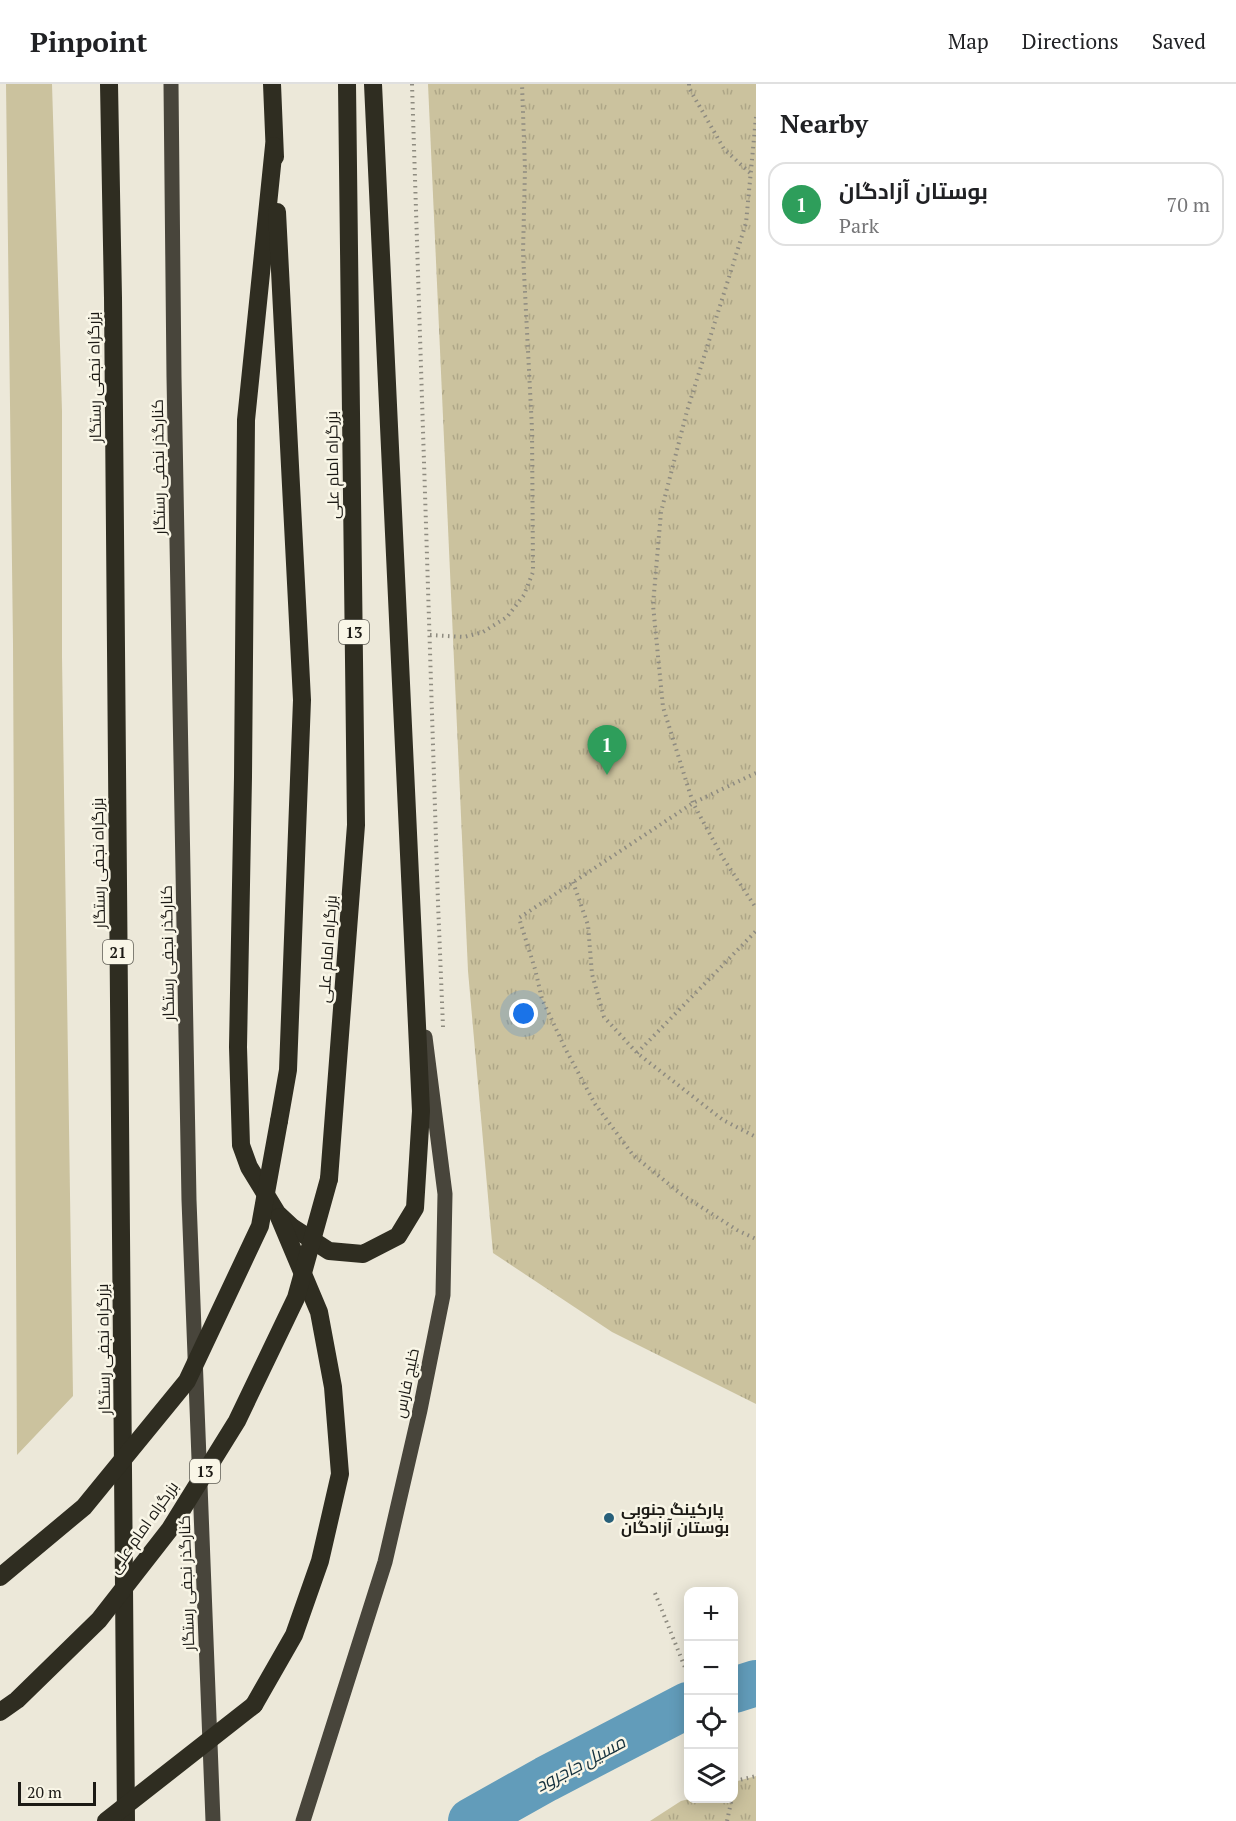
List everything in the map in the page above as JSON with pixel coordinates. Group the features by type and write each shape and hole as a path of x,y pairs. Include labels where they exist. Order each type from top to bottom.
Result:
{"highway":[{"name":"بزرگراه نجفی رستگار","path":"109,84 126,1821"},
{"name":"بزرگراه امام علی","path":"0,1577 84,1507 187,1381 260,1226 288,1070 302,700 272,84"},
{"name":"بزرگراه امام علی","path":"0,1712 17,1700 99,1620 170,1529 231,1430 296,1298 329,1179 356,825 347,84"},
{"path":"277,1213 292,1227 329,1251 363,1254 398,1236 415,1208 421,1111 373,84"},
{"path":"106,1821 254,1705 294,1635 320,1561 340,1474 333,1387 319,1312 277,1213 249,1167 241,1145 238,1047 246,420 274,146"}],"main road":[{"name":"کنارگذر نجفی رستگار","path":"171,84 189,1200 213,1821"},
{"name":"خلیج فارس","path":"303,1821 385,1562 420,1410 443,1294 445,1194 413,940"}],"path":[{"path":"430,635 464,637 483,632 507,617 524,596 533,572 532,429 523,254 525,169 522,84"},
{"path":"689,84 689,88 724,148 750,173"},
{"path":"756,117 746,224 687,411 661,512 653,605 663,707 693,803 723,858 756,908"},
{"path":"756,773 693,803 519,918 536,969 542,999 564,1048 595,1104 633,1155 681,1194 737,1230 756,1239"},
{"path":"573,882 588,925 592,974 604,1017 637,1053 723,1119 756,1137"},
{"path":"637,1053 756,931"},
{"path":"655,1593 684,1665"},
{"path":"738,1778 756,1776"},
{"path":"727,1821 731,1803"}],"green space":[{"path":"6,84 52,84 62,411 62,657 73,1396 17,1455 13,644"},
{"path":"428,84 756,84 756,1404 612,1332 493,1253 468,971"},
{"path":"756,1776 756,1821 650,1821 684,1800 684,1803 738,1803 738,1781"}],"waterway":[{"name":"مسیل جاجرود","path":"738,1689 756,1683"},
{"name":"مسیل جاجرود","path":"471,1821 684,1707"}],"place":[{"name":"بوستان آزادگان","path":"607,775"},
{"name":"پارکینگ جنوبی بوستان آزادگان","path":"609,1518"}]}
